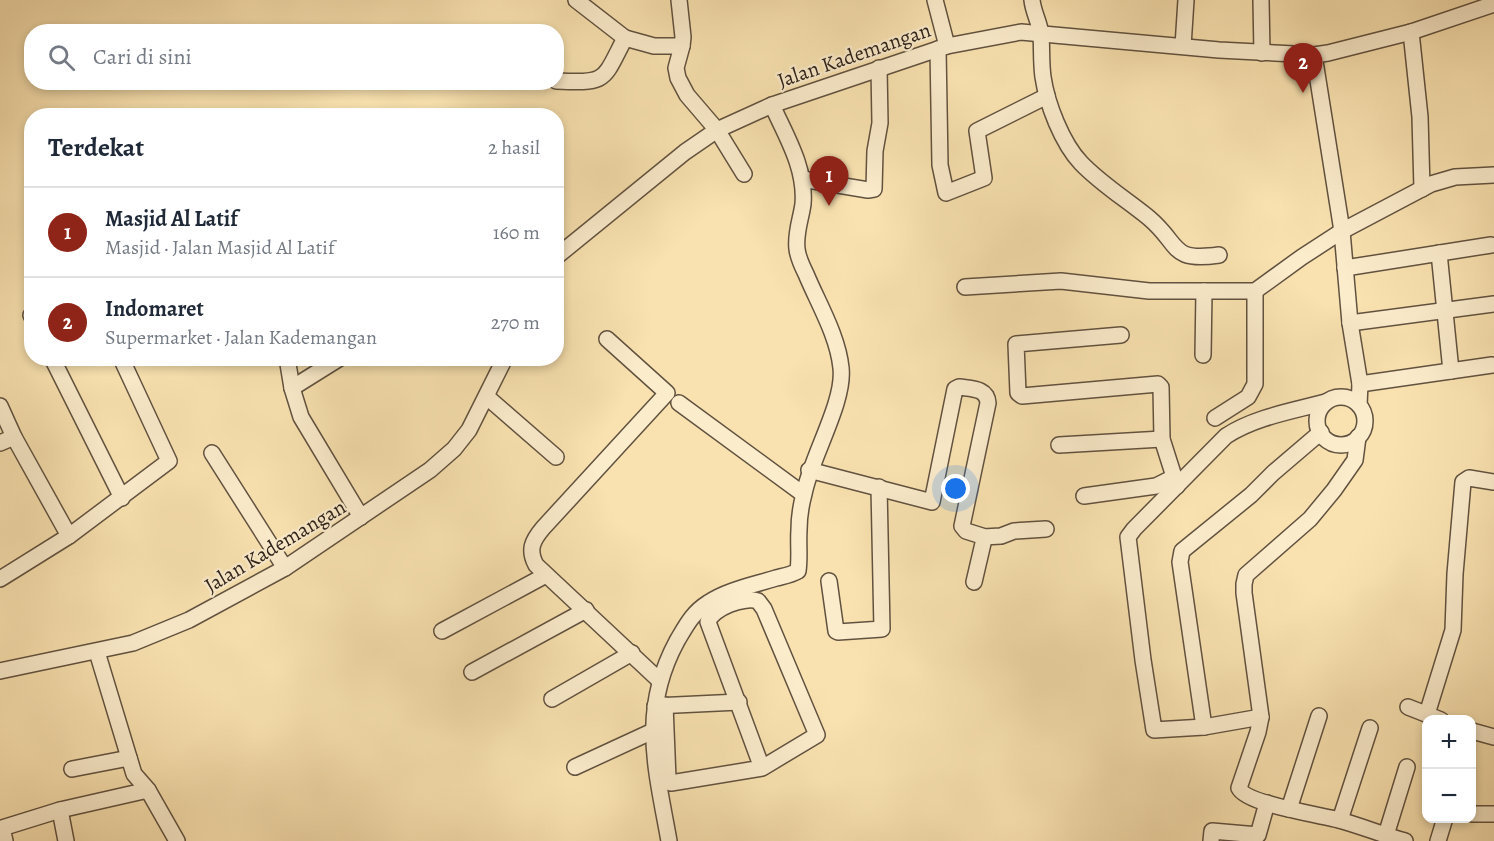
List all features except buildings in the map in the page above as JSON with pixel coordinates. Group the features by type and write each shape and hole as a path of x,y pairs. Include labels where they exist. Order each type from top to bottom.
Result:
{"street":[{"path":"576,0 625,38 654,46 682,46"},
{"path":"679,0 682,46 676,68 678,78 687,95 717,130 744,174"},
{"path":"934,0 943,48 940,165 946,193 984,178 977,131 1047,96"},
{"path":"1032,0 1041,33 1043,76 1047,96 1068,145 1089,170 1157,225 1181,254 1190,257 1219,255"},
{"path":"1183,46 1186,0"},
{"path":"1261,0 1262,53"},
{"name":"Jalan Kademangan","path":"564,250 685,152 717,130 772,105 943,48 1009,33 1041,33 1262,53 1314,55 1412,32 1494,4"},
{"path":"1412,32 1420,117 1422,189"},
{"path":"564,81 599,80 606,75 625,38"},
{"path":"1314,55 1342,231 1350,323 1360,384 1359,405 1365,421 1358,437 1349,443 1338,444 1328,440 1321,432 1318,416 1326,402"},
{"path":"802,178 868,190 874,189 875,151 880,123 879,68"},
{"path":"762,768 708,621 716,611 752,599 758,601 764,609 817,735 762,768 670,782 660,706 660,681 672,651 691,617 698,610 716,598 798,570 799,528 809,470 820,447 839,391 841,369 828,324 800,261 797,248 798,226 803,204 802,178 793,151 772,105"},
{"path":"965,287 1060,281 1138,291 1255,291 1342,231 1422,189 1444,179 1494,175"},
{"path":"1345,268 1491,245"},
{"path":"1439,253 1451,371"},
{"path":"1203,355 1204,291"},
{"path":"1215,418 1248,397 1254,384 1255,291"},
{"path":"1350,323 1494,304"},
{"path":"1121,335 1016,344 1018,393 1022,396 1158,384 1161,387 1162,439 1175,482"},
{"path":"607,339 667,393 534,539 531,547 532,558 546,575 660,681"},
{"path":"1360,384 1492,365"},
{"path":"56,366 122,498"},
{"path":"0,579 69,536 169,461 125,366"},
{"path":"288,366 301,417 361,517"},
{"path":"292,388 327,366"},
{"name":"Jalan Kademangan","path":"0,671 133,643 189,621 285,568 430,471 454,449 469,430 501,366"},
{"path":"809,470 932,502 955,389 959,387 983,391 988,403 962,526 966,531 983,537 1001,536 1014,531 1046,529"},
{"path":"487,397 556,457"},
{"path":"1261,717 1204,728 1157,732 1153,729 1129,552 1129,534 1175,482 1226,436 1236,430 1335,398 1345,397 1359,405"},
{"path":"679,403 804,494"},
{"path":"0,405 7,440 69,536"},
{"path":"1204,728 1180,562 1182,552 1251,495 1321,432"},
{"path":"1358,437 1355,460 1334,490 1310,519 1246,575 1244,593 1261,717 1239,788 1242,793 1267,802 1340,820 1405,841"},
{"path":"1059,445 1162,439"},
{"path":"212,453 285,568"},
{"path":"1434,715 1453,630 1461,488 1463,482 1469,478 1494,482"},
{"path":"1084,496 1175,482"},
{"path":"829,581 837,632 882,629 879,488"},
{"path":"974,582 983,537"},
{"path":"442,631 546,575"},
{"path":"472,672 586,610"},
{"path":"97,652 134,774 148,790 177,841"},
{"path":"552,699 632,653"},
{"path":"660,706 739,702"},
{"path":"660,706 653,731 669,841"},
{"path":"1408,707 1429,715"},
{"path":"1289,809 1319,716"},
{"path":"1340,820 1370,728"},
{"path":"575,767 653,731"},
{"path":"1476,731 1494,737"},
{"path":"72,769 129,758"},
{"path":"1386,835 1407,767"},
{"path":"5,841 2,828 60,810 148,790"},
{"path":"1211,841 1212,831 1258,835 1267,802"},
{"path":"60,810 66,841"},
{"path":"1476,814 1494,814"},
{"path":"1438,841 1444,823"}],"place":[{"name":"Indomaret","path":"1303,93"},
{"name":"Masjid Al Latif","path":"829,206"}]}
